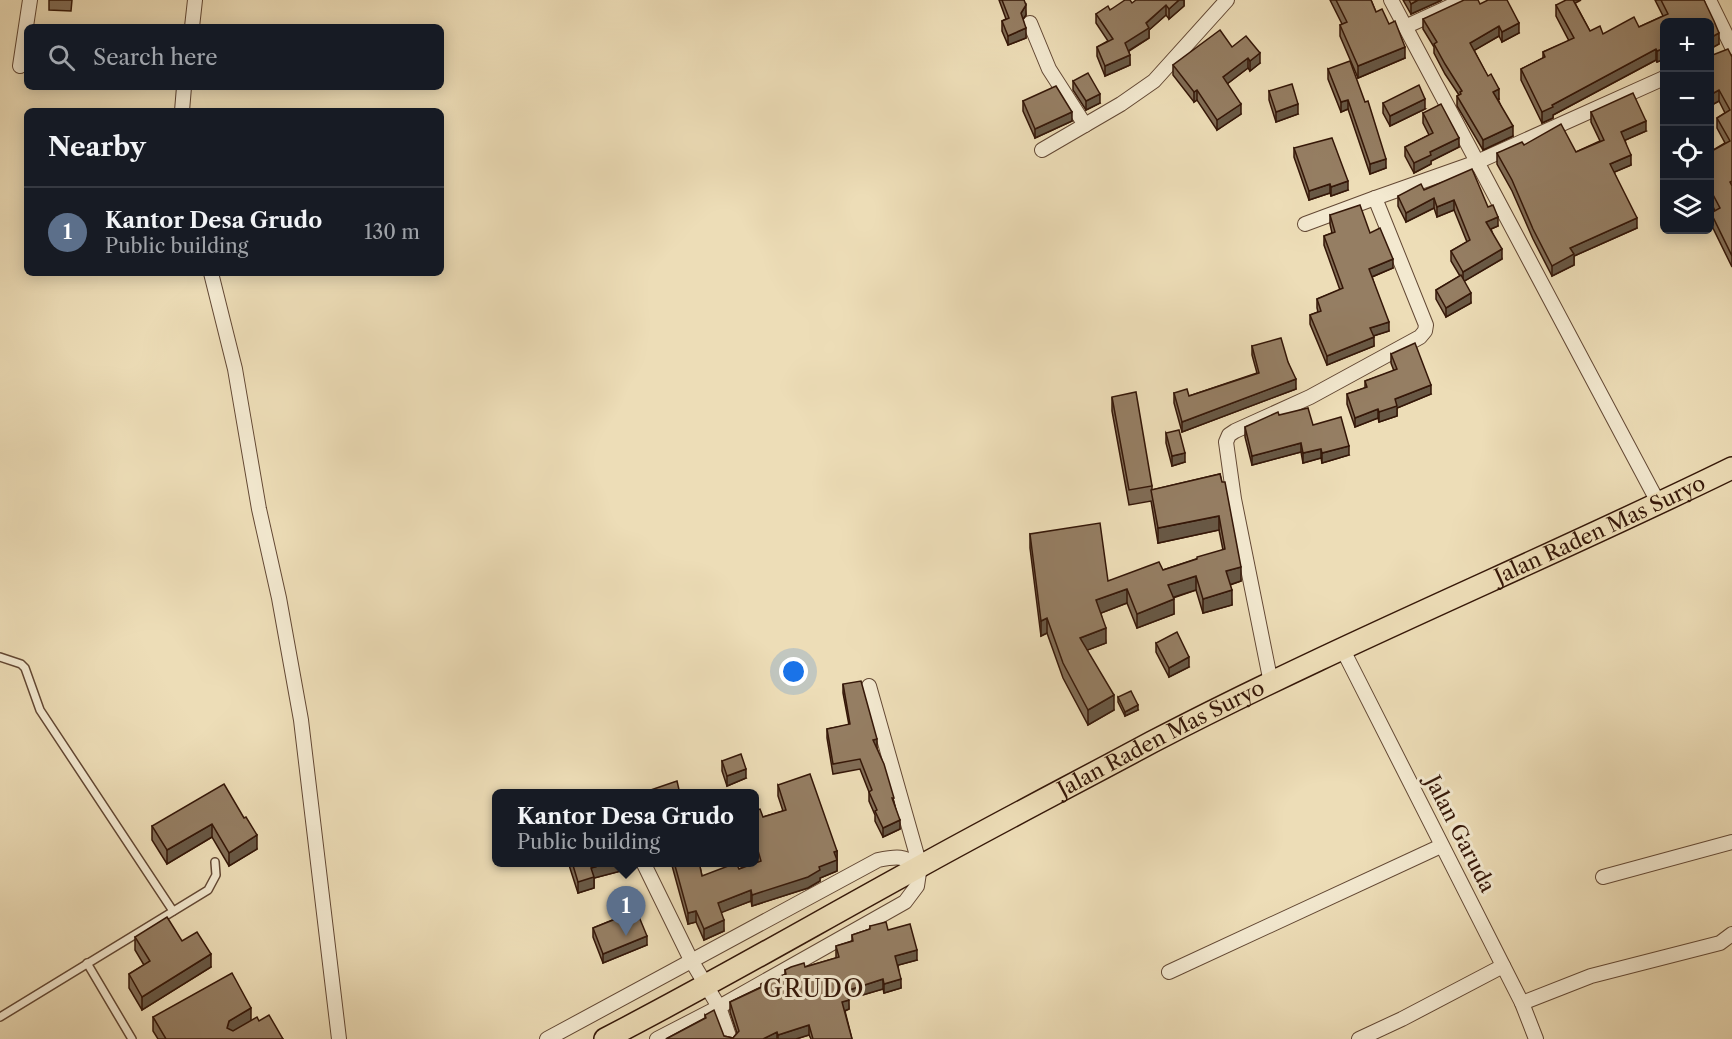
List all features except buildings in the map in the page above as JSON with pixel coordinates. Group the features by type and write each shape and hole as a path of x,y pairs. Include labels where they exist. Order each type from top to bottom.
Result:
{"main road":[{"name":"Jalan Raden Mas Suryo","path":"605,1039 920,866 1271,683 1732,468"}],"street":[{"path":"26,24 30,0"},
{"path":"192,24 195,0"},
{"path":"1042,150 1121,104 1154,81 1227,0"},
{"path":"1391,0 1407,26 1659,504"},
{"path":"1407,26 1464,0"},
{"path":"1709,0 1732,47 1717,55"},
{"path":"1030,23 1049,69 1085,125"},
{"path":"20,66 24,40"},
{"path":"1305,224 1477,162 1660,80"},
{"path":"182,108 184,90"},
{"path":"1271,683 1234,499 1226,442 1229,435 1235,431 1310,397 1420,337 1425,331 1426,325 1375,198"},
{"path":"213,276 235,369 259,509 279,598 301,720 339,1039"},
{"name":"Jalan Garuda","path":"1343,650 1522,1003 1536,1039"},
{"path":"657,1039 719,1007 905,902 917,886 920,866 869,686"},
{"path":"1603,876 1732,842"},
{"path":"1169,972 1441,846"},
{"path":"547,1039 878,860 906,858 920,866"},
{"path":"645,867 691,960 719,1007 730,1039"},
{"path":"1522,1003 1591,976 1720,943 1732,934"},
{"path":"1359,1039 1503,966"}],"lane":[{"path":"0,657 26,668 40,710 173,911"},
{"path":"0,1017 208,890 213,885 216,875 215,862"},
{"path":"87,963 132,1039"}],"place":[{"name":"Kantor Desa Grudo","path":"626,936"}],"district":[{"name":"GRUDO","path":"814,989"}]}
